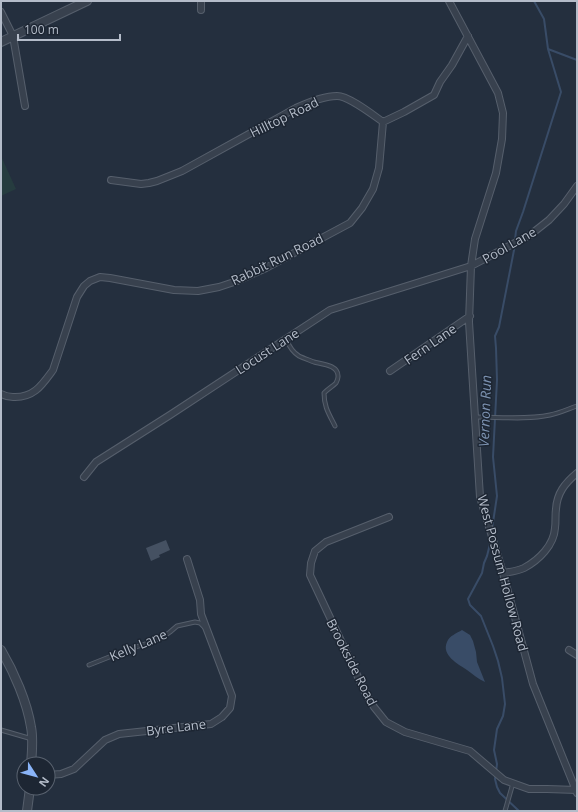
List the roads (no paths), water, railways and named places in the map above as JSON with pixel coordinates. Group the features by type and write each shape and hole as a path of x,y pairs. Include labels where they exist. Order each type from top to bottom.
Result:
{"street":[{"path":"1,42 87,1"},
{"path":"201,1 201,10"},
{"name":"West Possum Hollow Road","path":"450,1 498,94 503,113 502,139 496,173 476,239 471,266 470,316 480,497 503,573 533,684 576,791"},
{"path":"1,12 13,36 25,106"},
{"path":"383,122 434,95 440,82 452,65 468,36"},
{"name":"Hilltop Road","path":"111,180 141,184 157,181 182,171 296,108 323,98 339,96 348,99 383,122"},
{"name":"Rabbit Run Road","path":"1,394 6,397 26,396 36,391 47,379 53,370 77,296 84,286 90,281 100,277 110,278 174,290 198,291 219,287 266,268 350,223 362,208 373,189 379,168 383,122"},
{"name":"Pool Lane","path":"471,266 530,236 549,220 564,204 577,186"},
{"name":"Locust Lane","path":"84,476 96,462 170,416 330,310 471,266"},
{"name":"Fern Lane","path":"390,372 470,316"},
{"path":"503,573 523,568 538,559 549,546 555,529 556,507 559,493 567,481 577,472"},
{"name":"Brookside Road","path":"389,517 326,542 315,551 311,563 310,575 366,694 374,707 386,722 405,732 470,751 504,780 512,784 529,789 576,791"},
{"name":"Byre Lane","path":"56,774 74,769 105,740 119,734 211,724 222,717 230,708 232,696 201,614 200,600 187,559"},
{"path":"1,650 7,660 22,695 32,728 32,756"},
{"path":"569,650 577,655"},
{"path":"27,811 29,796"}],"lane":[{"path":"286,339 293,351 298,356 313,362 328,365 336,370 338,379 324,393 326,407 336,426"},
{"path":"475,417 524,417 550,415 577,406"},
{"name":"Kelly Lane","path":"89,665 163,637 177,626 183,624 195,622 207,630"},
{"path":"1,730 32,739"},
{"path":"506,811 512,784"}],"water":[{"path":"462,630 470,635 473,641 477,662 485,682 451,659 446,651 449,638"}],"waterway":[{"name":"Vernon Run","path":"515,240 516,231 561,92 548,49 544,19 534,1"},
{"path":"548,49 577,60"},
{"name":"Vernon Run","path":"492,529 497,496 493,457 497,380 495,336 499,327 515,245"},
{"name":"Vernon Run","path":"491,540 482,573 468,599 470,605 481,616 493,646 502,678 505,704 503,716 497,729 494,750 497,764 495,779 500,793 519,811"}]}
